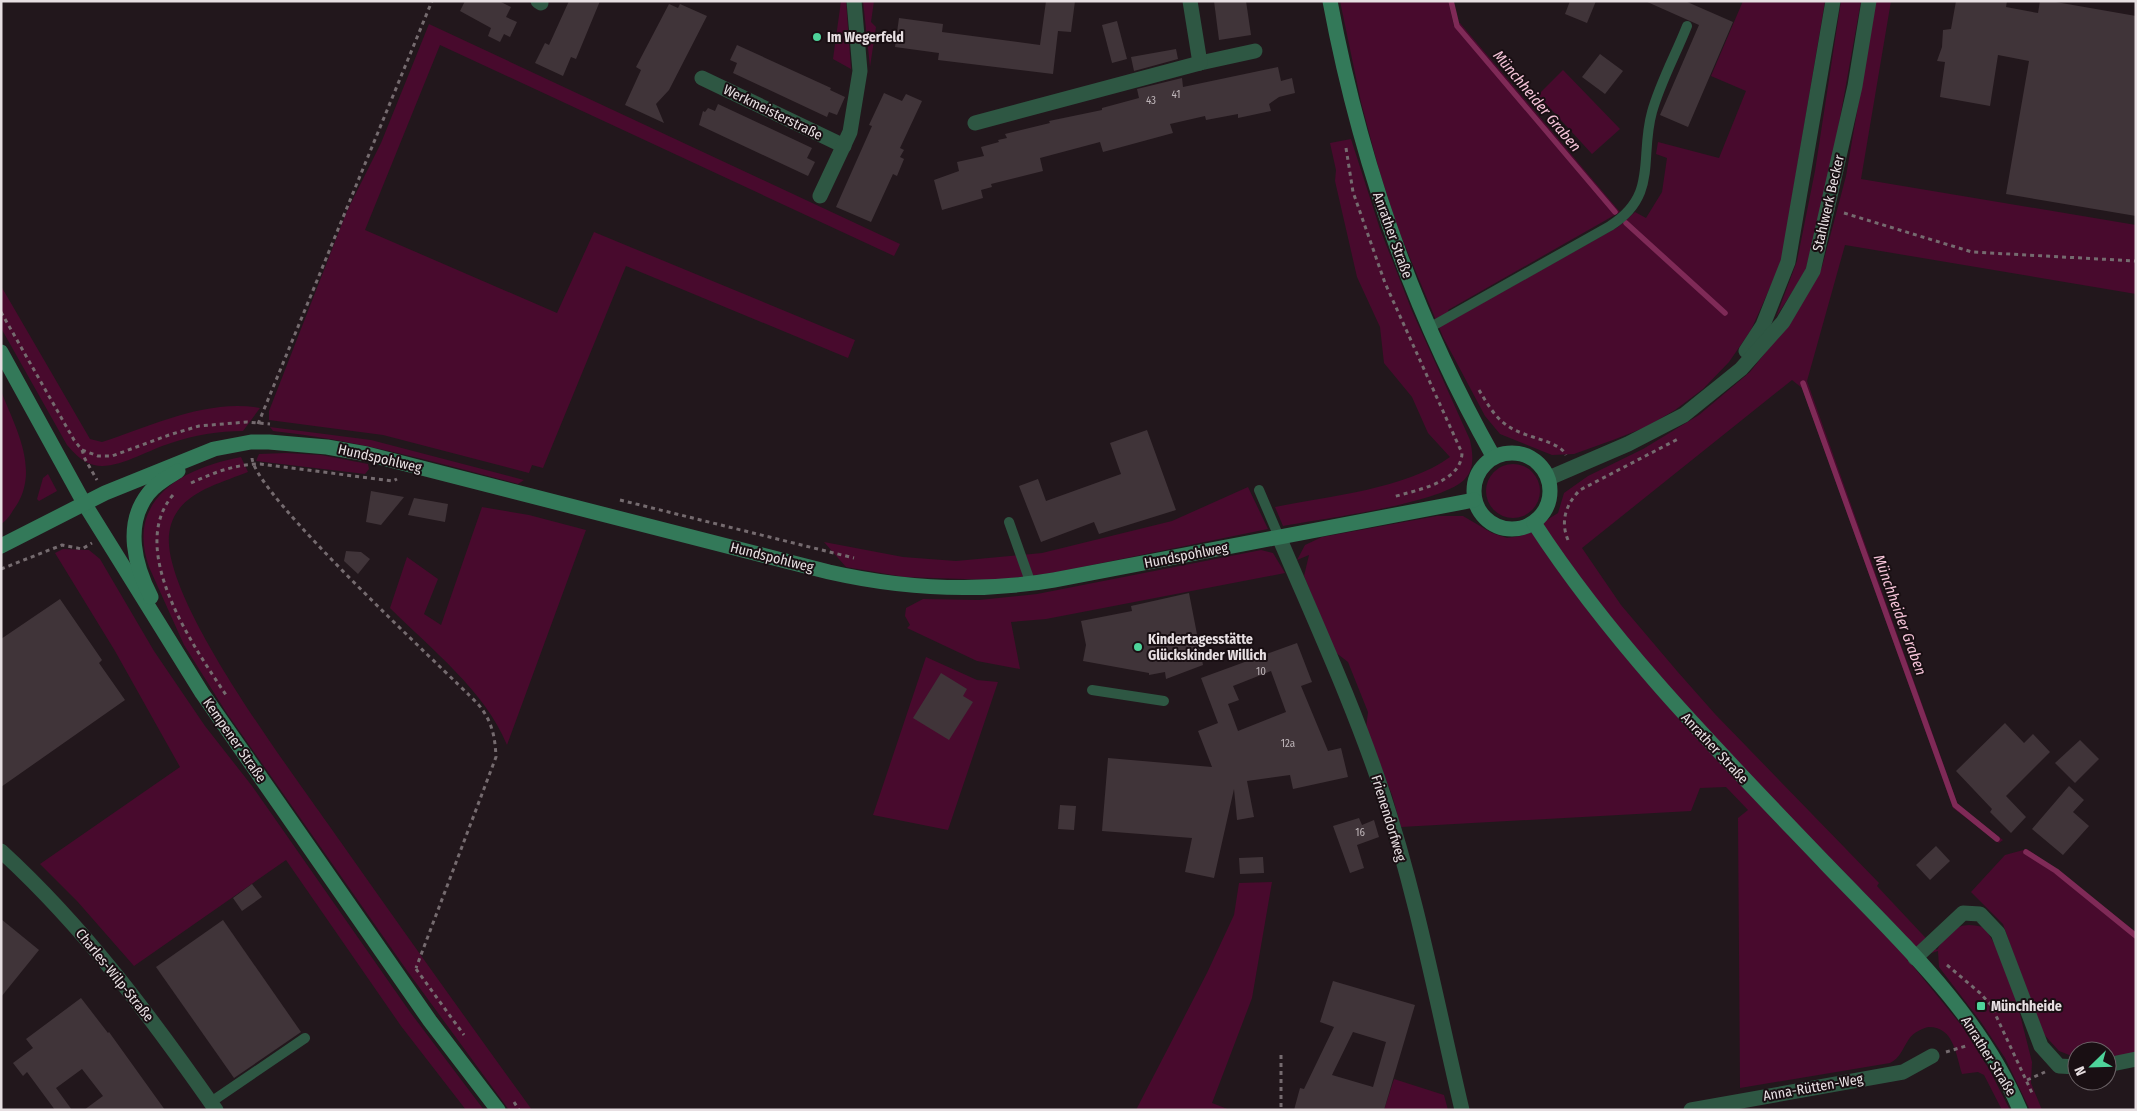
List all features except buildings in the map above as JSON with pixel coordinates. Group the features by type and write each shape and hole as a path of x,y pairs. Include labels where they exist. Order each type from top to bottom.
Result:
{"street":[{"path":"820,196 850,132 860,71 854,1"},
{"path":"1190,1 1200,63"},
{"name":"Anrather Straße","path":"1330,1 1349,89 1370,171 1393,239 1450,375 1493,456"},
{"name":"Stahlwerk Becker","path":"1729,378 1763,324 1788,262 1833,1"},
{"name":"Stahlwerk Becker","path":"1549,478 1628,444 1684,415 1741,369 1783,322 1813,271 1855,86 1869,1"},
{"path":"975,123 1200,63 1254,52"},
{"name":"Werkmeisterstraße","path":"702,78 844,146"},
{"name":"Kempener Straße","path":"1,352 84,503 202,693 430,1021 498,1110"},
{"name":"Hundspohlweg","path":"1,546 105,493 214,449 251,442 327,447 421,468 863,579 941,589 994,588 1031,584 1474,500"},
{"path":"202,693 149,593 136,561 134,543 138,516 147,494 166,478 214,449"},
{"path":"1514,452 1525,454 1539,464 1549,478 1551,490 1549,502 1543,514 1534,523 1523,528 1511,530 1499,527 1488,521 1480,512 1474,500 1476,476 1483,465 1493,456 1514,452"},
{"name":"Anrather Straße","path":"1534,523 1576,584 1657,686 1916,958 1951,999 1982,1040 2002,1071 2020,1110"},
{"name":"Frienendorfweg","path":"1279,537 1352,710 1383,794 1408,880 1462,1110"},
{"name":"Charles-Wilp-Straße","path":"1,851 58,908 112,967 139,1001 214,1106"},
{"path":"1916,958 1963,913 1980,914 1998,933 2041,1046 2059,1066 2067,1066"},
{"name":"Anna-Rütten-Weg","path":"1690,1110 1903,1072 1932,1056"},
{"path":"2117,1063 2136,1059"}],"lane":[{"path":"1429,328 1610,226 1630,210 1640,196 1644,184 1652,111 1687,26"},
{"path":"1259,490 1279,537"},
{"path":"1008,522 1031,584"},
{"path":"1092,690 1164,701"},
{"path":"214,1106 305,1038"}],"path":[{"path":"416,968 496,757 495,737 490,723 478,704 299,526 270,492 252,464 251,442 432,1"},
{"path":"1844,213 1972,252 2136,261"},
{"path":"1,312 105,493"},
{"path":"1474,384 1505,425 1525,436 1558,444 1564,450 1580,490 1569,505 1564,518 1565,533 1569,543"},
{"path":"82,450 98,456 112,456 168,435 199,426 247,422 274,424"},
{"path":"1383,499 1439,482 1456,471 1462,461 1462,453"},
{"path":"190,484 213,473 252,464 393,481 421,468"},
{"path":"177,492 166,504 157,532 157,556 162,575 191,640"},
{"path":"615,498 854,558"},
{"path":"1,569 62,545 82,549 104,536"},
{"path":"1281,1054 1281,1110"}],"shaded area":[{"path":"841,1 846,1 851,69 833,59"},
{"path":"863,1 874,1 871,22 876,27 870,67"},
{"path":"1340,1 1448,1 1454,26 1460,23 1620,212 1448,310 1452,320 1618,227 1635,212 1646,218 1662,192 1667,158 1656,154 1658,142 1719,158 1746,91 1711,76 1743,1 1825,1 1781,263 1751,330 1729,362 1703,389 1675,410 1646,427 1574,454 1552,455 1500,434 1485,416 1443,337 1398,229 1379,170 1361,102"},
{"path":"1841,1 1861,1 1830,174 1805,272 1776,317 1797,261 1815,171"},
{"path":"1876,1 1891,1 1861,179 2136,225 2136,294 1845,245 1807,381 1958,805 2003,840 1999,843 1953,808 1802,388 1792,380 1582,548 1621,605 1677,671 1715,714 1879,883 1877,886 1937,950 1946,937 1956,928 1969,925 1985,928 2001,955 2013,987 2032,1062 2031,1083 2042,1110 2030,1110 2005,1058 1981,1022 1939,967 1938,951 1908,960 1962,1026 1989,1069 2010,1110 2002,1110 1984,1075 1978,1072 1962,1074 1956,1051 1949,1037 1937,1028 1929,1027 1913,1035 1899,1055 1890,1063 1740,1088 1738,818 1748,810 1726,787 1700,788 1691,811 1401,827 1392,795 1366,728 1368,712 1348,662 1335,652 1304,576 1309,555 1297,560 1305,545 1322,537 1437,516 1463,516 1492,533 1507,538 1521,536 1558,513 1564,493 1588,476 1643,449 1699,415 1750,372 1795,315 1822,267 1846,176"},
{"path":"429,24 900,244 894,256 440,45 365,230 557,313 594,232 855,340 848,358 626,266 543,468 532,465 529,473 383,435 269,420 269,411 347,211 381,143"},
{"path":"1563,70 1620,129 1592,154 1538,95"},
{"path":"1351,139 1380,229 1412,311 1470,440 1472,466 1464,480 1451,489 1431,496 1350,515 1283,526 1275,507 1390,484 1432,468 1450,457 1428,433 1412,397 1384,363 1380,327 1357,277 1335,181 1336,170 1330,143"},
{"path":"1,286 90,439 102,442 200,410 241,406 260,408 243,431 189,438 112,465 102,466 86,462 67,445 1,328"},
{"path":"1,391 23,448 26,477 23,492 16,506 8,518 1,524"},
{"path":"270,427 371,440 524,480 518,484 366,446 273,431"},
{"path":"259,454 321,455 368,464 369,469 365,474 256,461"},
{"path":"241,457 248,472 210,487 187,500 172,521 169,535 173,565 187,603 209,646 266,736 532,1110 509,1110 408,972 226,712 184,645 149,567 144,543 145,523 152,505 164,491 180,479 199,469"},
{"path":"1508,464 1518,464 1528,468 1536,476 1540,491 1536,506 1528,514 1518,518 1508,518 1498,514 1490,506 1486,496 1486,486 1490,476 1498,468"},
{"path":"48,474 57,491 39,501 37,499 43,478"},
{"path":"1248,487 1268,529 1053,573 994,580 904,577 846,567 824,542 903,557 956,561 1042,553 1172,521"},
{"path":"482,507 529,515 586,530 507,745 497,725 471,689 390,608 407,557 438,579 424,614 441,625"},
{"path":"63,549 89,550 100,559 154,651 205,726 252,786 410,1012 484,1110 466,1110 401,1026 286,860 134,966 77,901 40,864 180,767 115,651 55,553"},
{"path":"1261,550 1273,553 1285,573 1046,619 1011,622 1020,669 977,661 907,628 910,625 905,616 906,608 923,599 979,600 1037,594"},
{"path":"926,657 977,680 998,682 948,830 873,815"},
{"path":"2027,849 2056,869 2136,932 2136,1052 2117,1057 2117,1041 2067,1041 2067,1054 2059,1051 2040,1030 2003,924 1971,892 2005,855"},
{"path":"1272,882 1252,998 1212,1103 1230,1110 1136,1110 1207,973 1234,915 1239,883"},
{"path":"1394,1079 1444,1095 1448,1110 1384,1110"}],"waterway":[{"name":"Münchheider Graben","path":"1451,1 1457,26 1615,212"},
{"name":"Münchheider Graben","path":"1626,223 1725,313"},
{"name":"Münchheider Graben","path":"1803,383 1955,805 1997,839"},
{"name":"Münchheider Graben","path":"2026,852 2056,871 2136,936"}],"place":[{"name":"Im Wegerfeld","path":"817,37"},
{"name":"Kindertagesstätte Glückskinder Willich","path":"1138,647"},
{"name":"Münchheide","path":"1981,1006"}]}
